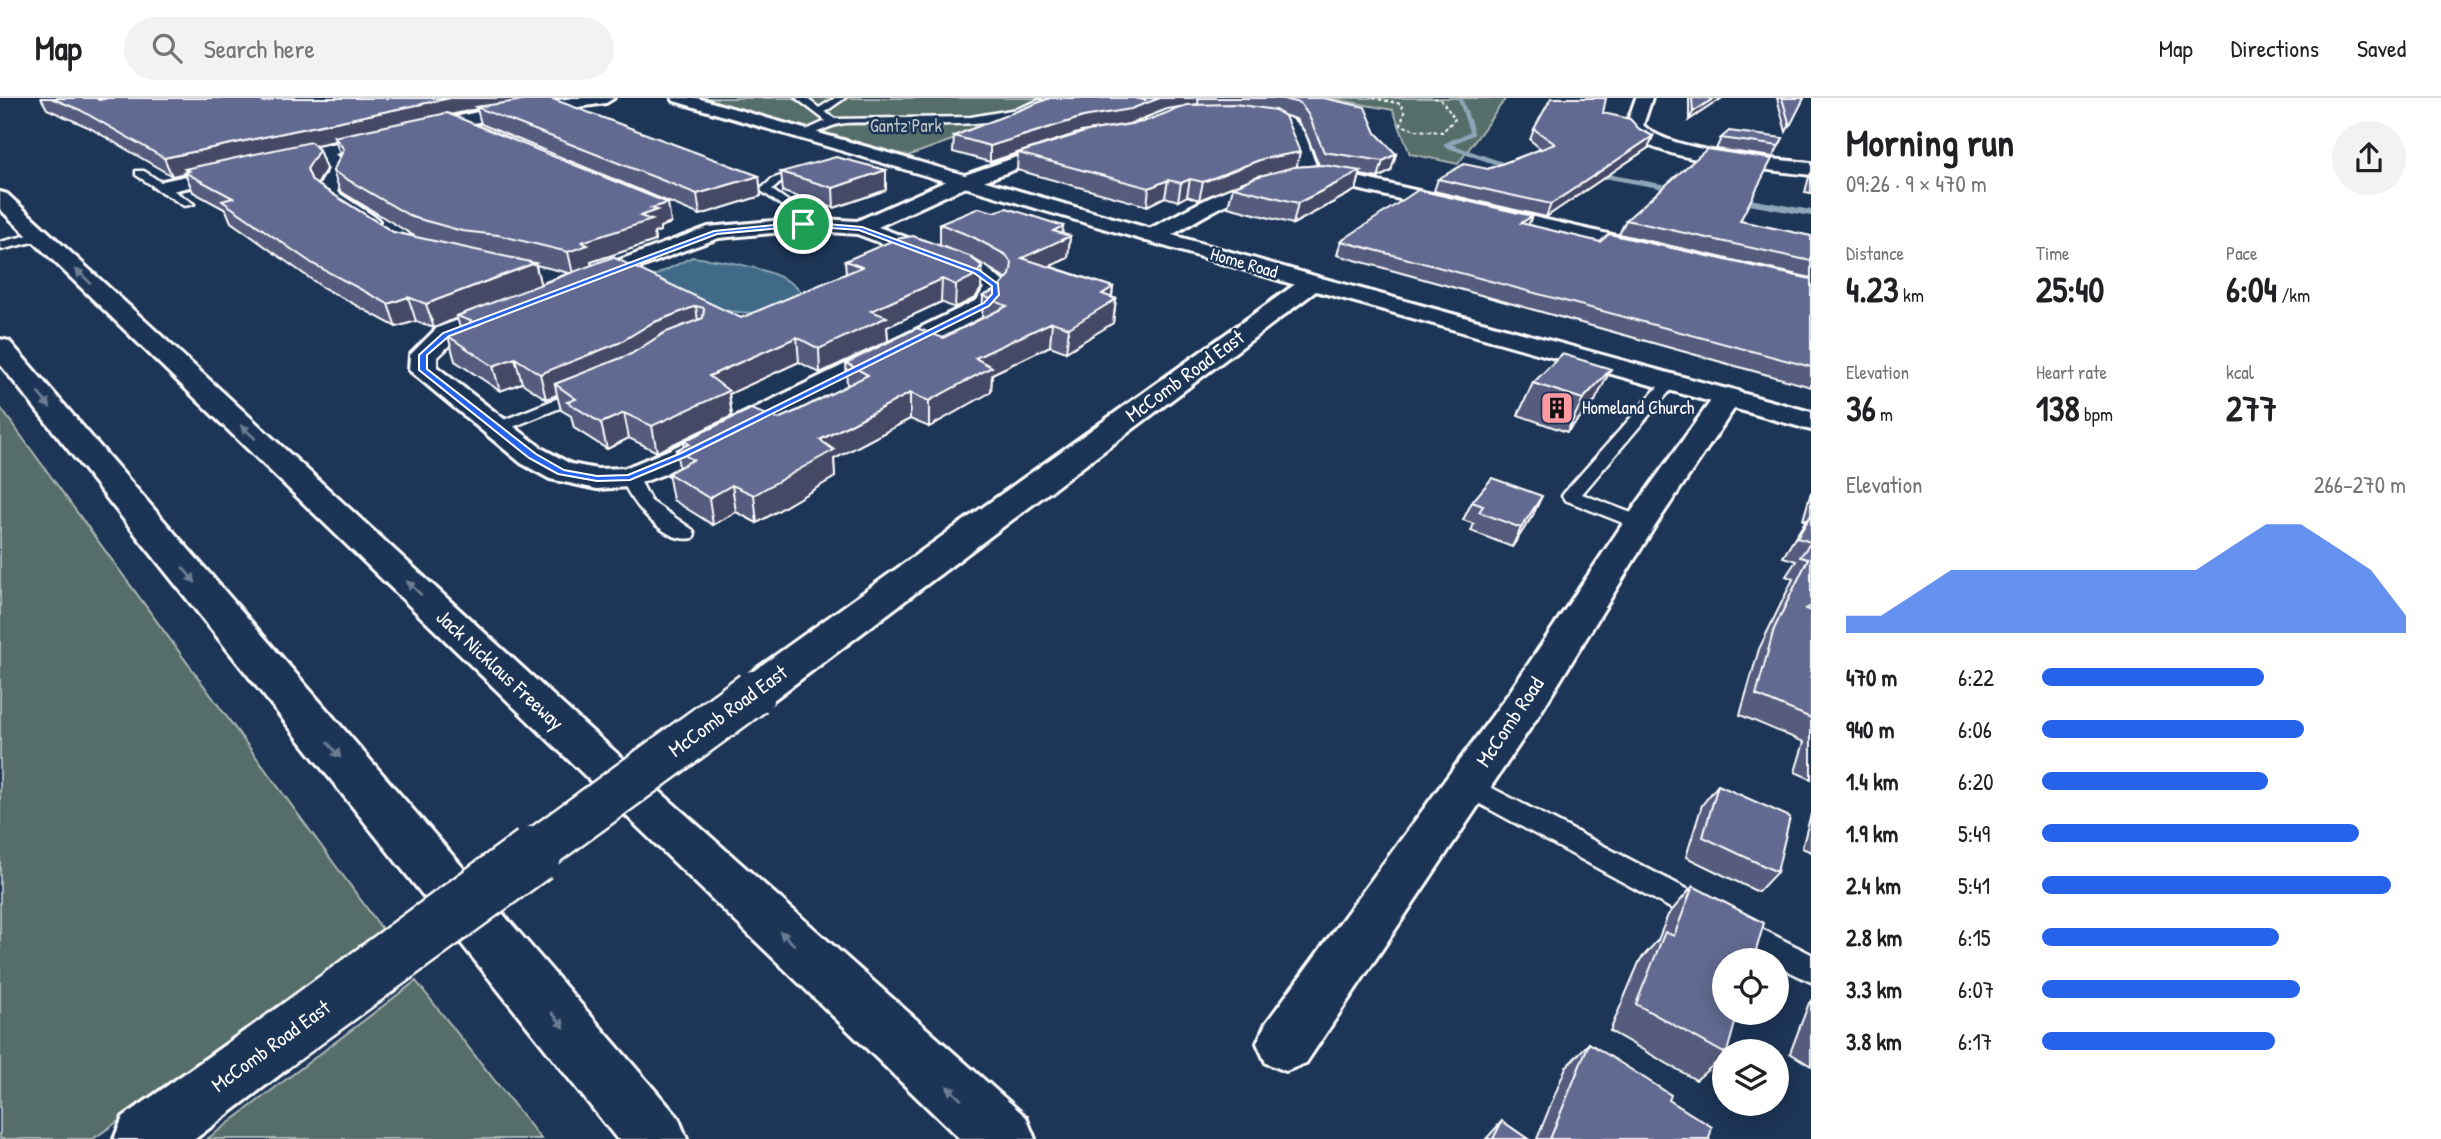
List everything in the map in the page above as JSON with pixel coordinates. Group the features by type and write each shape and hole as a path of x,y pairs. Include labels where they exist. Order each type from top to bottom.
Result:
{"main road":[{"path":"163,187 453,122 606,98"},
{"name":"Home Road","path":"680,98 1312,283 1811,421"},
{"path":"1644,98 1634,121 1634,129 1654,141 1689,151 1811,169"},
{"path":"1217,112 1256,115 1290,125 1306,168 1312,176"},
{"path":"453,122 478,133"},
{"path":"860,228 965,181 1084,139"},
{"path":"1628,144 1654,141"},
{"path":"323,152 339,167 327,190 328,195 388,232"},
{"path":"1153,236 1254,186 1279,179 1312,176 1357,183 1670,255"},
{"name":"Jack Nicklaus Freeway","path":"0,198 570,736 1004,1139"},
{"path":"691,222 716,232"},
{"path":"803,224 860,228 977,271 996,286 995,295 986,305 880,359 682,456 630,477 597,478 561,472 533,456 423,370 423,355 446,334 572,284 716,232 803,224"},
{"path":"541,276 572,284"},
{"name":"McComb Road East","path":"145,1139 1312,283"},
{"path":"0,347 656,1139"},
{"name":"McComb Road","path":"1286,1043 1524,704 1640,523 1728,397"}],"lane":[{"path":"800,98 821,110 833,122"},
{"path":"821,110 841,98"},
{"path":"805,134 833,122 972,118 1006,114 1040,103"},
{"path":"803,224 802,218 795,211 765,190 776,181 807,170"},
{"path":"140,173 188,204"},
{"path":"0,246 41,236"},
{"path":"1640,523 1571,496 1670,382"},
{"path":"497,428 606,383"},
{"path":"630,477 634,495 651,512 686,534"},
{"path":"1467,785 1811,969"}],"path":[{"path":"1373,98 1401,104 1404,111 1401,125 1416,130 1442,132 1455,119 1441,100 1434,98"}],"green space":[{"name":"Gantz Park","path":"698,98 1106,98 1041,108 908,156"},
{"path":"1328,98 1506,98 1458,164 1410,154 1393,110"},
{"path":"0,407 385,933 93,1139 0,1139"},
{"path":"416,981 541,1139 207,1139 218,1131"}],"water":[{"path":"692,257 736,263 769,272 795,286 803,295 767,311 735,312 704,305 675,293 654,276"}],"building":[{"path":"51,98 254,98 264,102 274,98 450,98 164,158 80,110"},
{"path":"550,98 759,176 697,194 476,107"},
{"path":"1050,98 1160,98 1131,109 1083,117 990,146 954,136"},
{"path":"1280,98 1323,98 1365,107 1376,133 1396,154 1383,161 1324,152 1309,116 1300,103"},
{"path":"1551,98 1606,98 1603,113 1630,119 1639,129 1653,136 1551,204 1438,179 1464,164 1488,169 1555,144 1534,129"},
{"path":"1692,98 1714,98 1693,112"},
{"path":"1782,98 1804,98 1790,126"},
{"path":"1235,104 1275,110 1285,116 1300,152 1262,159 1203,182 1190,179 1181,183 1168,180 1149,188 1018,153 1088,131 1143,122 1187,105"},
{"path":"447,113 668,203 651,208 657,210 640,216 652,220 582,242 588,245 568,252 498,235 462,231 412,217 333,171 344,149 334,137"},
{"path":"1729,131 1783,138 1779,146 1721,138"},
{"path":"311,142 319,150 307,169 312,181 393,232 535,263 426,304 408,297 388,304 313,264 222,201 233,198 184,172 189,171 185,169"},
{"path":"1707,149 1772,159 1740,221 1811,236 1811,261 1626,220"},
{"path":"836,157 886,170 833,188 781,172"},
{"path":"1323,165 1361,171 1298,203 1233,187 1256,177 1294,167"},
{"path":"1418,190 1532,216 1521,223 1600,242 1609,234 1811,279 1811,367 1341,241"},
{"path":"979,208 994,212 1007,208 1063,226 1053,231 1070,236 1022,258 1113,287 1102,294 1116,299 1069,328 1052,322 975,358 992,367 929,401 910,393 820,440 834,450 754,495 732,485 709,498 668,473 693,460 676,450 689,444 684,441 751,409 778,419 868,375 846,363 917,328 943,338 1007,306 983,296 998,289 1010,275 1012,264 1006,255 973,237 940,224"},
{"path":"913,236 969,256 982,266 976,275 956,285 942,279 871,311 887,317 819,349 797,337 709,376 729,391 652,426 624,413 601,423 567,402 576,399 555,384 631,354 664,333 703,318 704,308 696,306 652,323 619,343 540,374 515,358 493,366 448,336 479,324 457,316 613,257 741,318 862,267 845,261 896,239"},
{"path":"1562,354 1611,369 1583,399 1533,383"},
{"path":"1492,478 1542,496 1521,528 1479,512 1483,506 1472,502"},
{"path":"1811,515 1811,542 1797,538"},
{"path":"1811,542 1811,606 1806,609 1811,611 1811,718 1756,695 1774,629 1808,559 1800,557"},
{"path":"1718,785 1790,817 1777,872 1703,837"},
{"path":"1693,886 1764,923 1757,948 1712,948 1712,1025 1735,1025 1731,1039 1712,1039 1712,1046 1636,1004 1665,932 1674,936"},
{"path":"1589,1043 1671,1095 1669,1100 1712,1127 1709,1139 1550,1139"},
{"path":"1502,1121 1528,1139 1493,1139"}],"waterway":[{"path":"1460,98 1472,133 1446,145 1513,168"},
{"path":"1594,174 1677,189 1673,188"},
{"path":"1738,200 1811,213"}],"place":[{"name":"Homeland Church","path":"1557,408"}],"route":[{"path":"803,224 860,228 977,271 996,286 995,295 986,305 880,359 682,456 630,477 597,478 561,472 533,456 423,370 423,355 446,334 514,306 716,232 803,224"}]}
